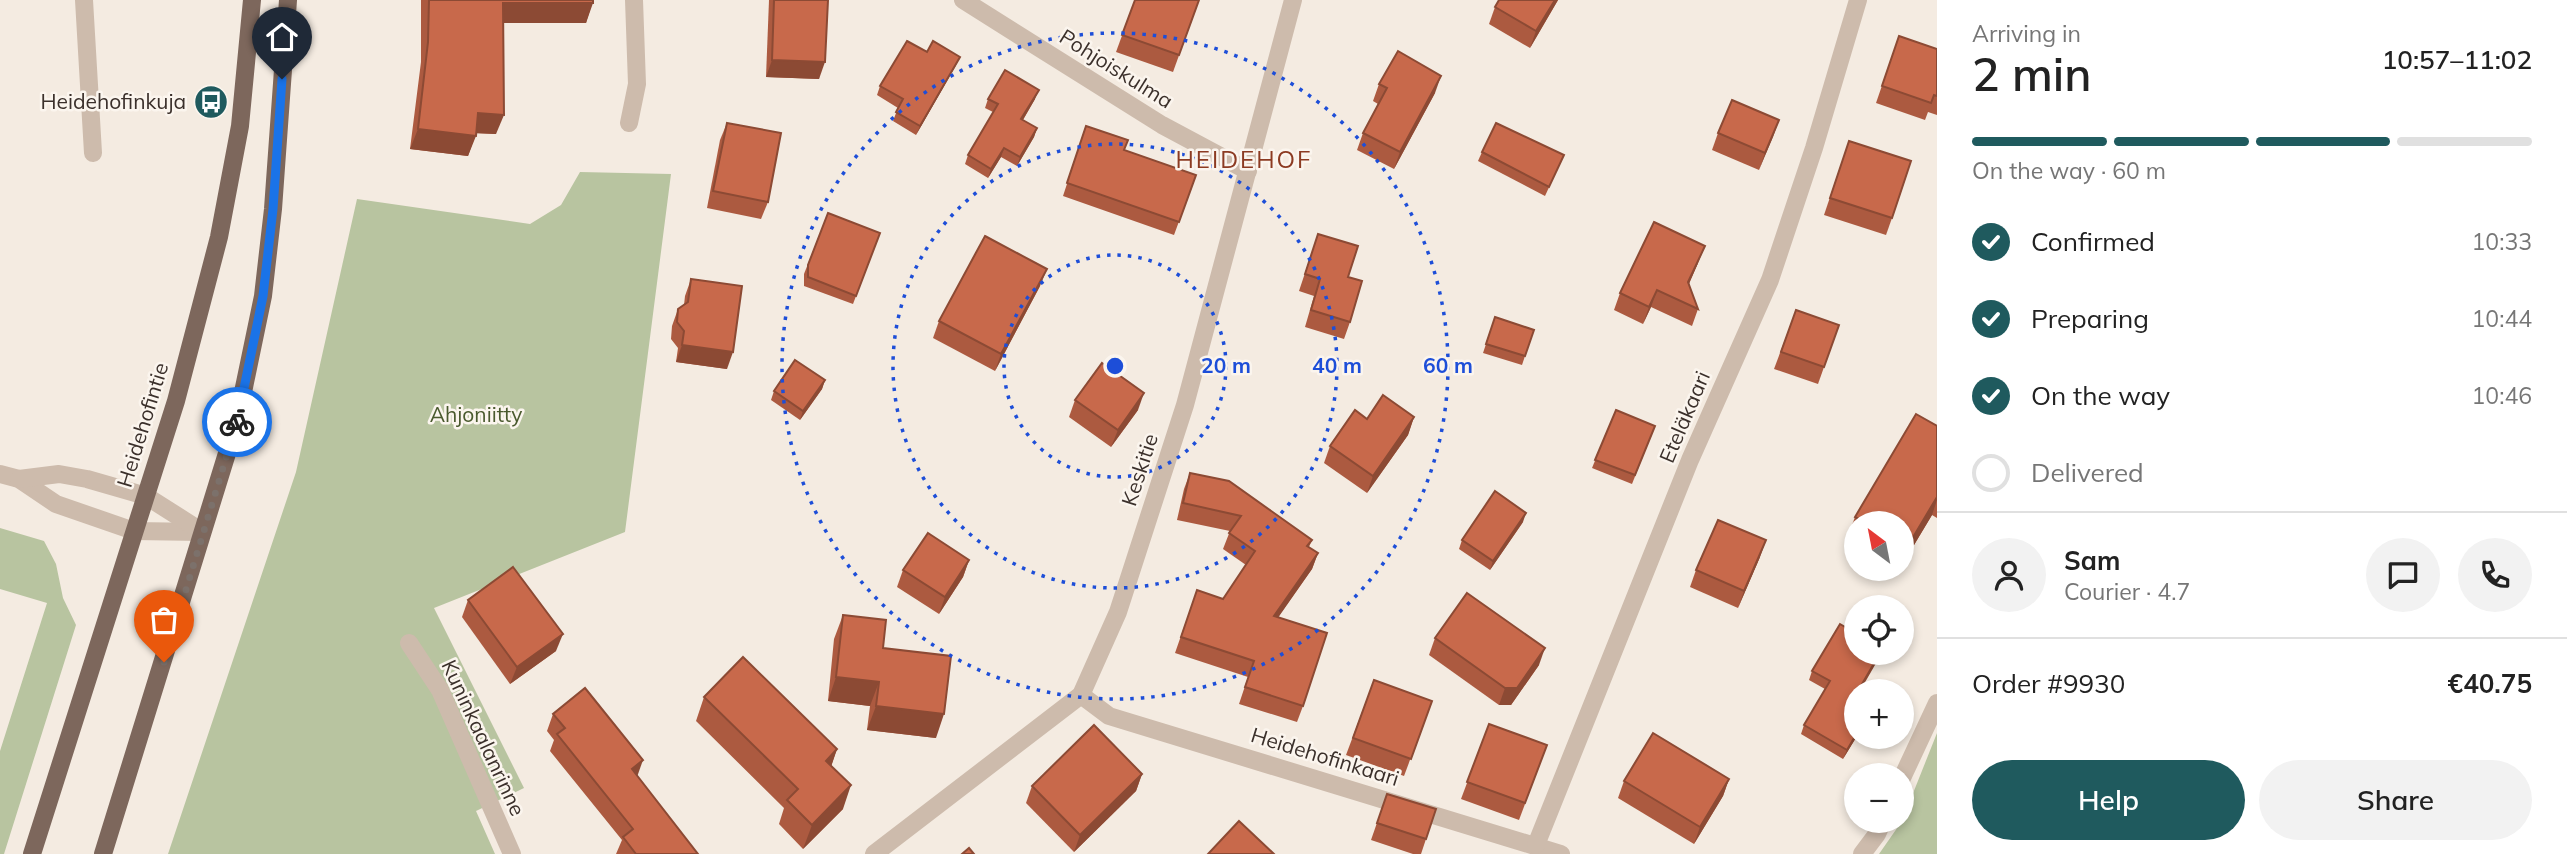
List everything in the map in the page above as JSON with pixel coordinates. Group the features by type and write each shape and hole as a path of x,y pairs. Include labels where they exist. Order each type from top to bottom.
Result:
{"main road":[{"name":"Heidehofintie","path":"32,854 176,401 219,237 240,126 252,0"},
{"path":"103,854 237,421 263,296 273,209 288,0"}],"street":[{"path":"84,0 93,153"},
{"path":"629,123 637,84 634,0"},
{"name":"Pohjoiskulma","path":"963,0 1162,125 1248,171"},
{"name":"Keskitie","path":"874,854 1081,695 1118,612 1185,405 1293,0"},
{"name":"Eteläkaari","path":"1536,845 1690,460 1770,280 1814,148 1858,0"},
{"path":"0,474 19,479 56,504 134,531 202,532"},
{"path":"19,479 59,474 87,479 145,496 202,532"},
{"name":"Kuninkaalanrinne","path":"409,643 440,690 512,854"},
{"name":"Heidehofinkaari","path":"1081,695 1109,716 1561,854"},
{"path":"1909,763 1937,703"},
{"path":"1862,854 1877,833"}],"green space":[{"name":"Ahjoniitty","path":"580,172 671,174 625,532 434,608 524,788 476,811 495,854 168,854 296,472 357,199 530,224 561,205"},
{"path":"0,528 44,541 56,564 63,598 76,625 4,854 0,854 0,751 47,603 0,589"},
{"path":"1937,733 1937,854 1879,854 1894,833 1914,833 1914,791"}],"building":[{"path":"429,0 593,0 593,3 503,3 504,115 478,113 476,136 418,129 428,42"},
{"path":"774,0 828,0 825,62 772,60"},
{"path":"1135,0 1199,0 1179,55 1122,35"},
{"path":"1499,0 1555,0 1536,31 1495,7"},
{"path":"1899,36 1937,49 1937,96 1934,95 1931,103 1882,86"},
{"path":"907,41 927,52 933,41 960,57 920,126 896,112 903,99 880,86"},
{"path":"1398,51 1441,76 1400,152 1363,133 1387,88 1379,84"},
{"path":"1005,70 1039,90 1021,119 1037,128 1020,157 1004,148 991,169 968,155 998,104 988,99"},
{"path":"1732,100 1779,120 1765,153 1718,133"},
{"path":"727,123 781,133 768,202 713,191"},
{"path":"1496,123 1564,155 1549,187 1482,152"},
{"path":"1086,126 1128,140 1124,150 1196,175 1179,222 1067,183"},
{"path":"1849,141 1911,161 1892,218 1830,198"},
{"path":"828,213 880,233 856,296 808,277 808,265"},
{"path":"1654,222 1705,246 1688,282 1698,309 1657,290 1649,307 1620,293"},
{"path":"1318,234 1358,246 1348,277 1362,281 1350,322 1311,310 1320,279 1305,274"},
{"path":"985,236 1047,269 1001,354 939,321"},
{"path":"691,279 742,286 733,352 682,345 684,331 677,322 678,309 688,302"},
{"path":"1796,310 1839,325 1824,367 1781,352"},
{"path":"1495,317 1534,330 1525,356 1486,344"},
{"path":"795,360 825,380 803,411 774,391"},
{"path":"1102,363 1144,393 1118,430 1075,400"},
{"path":"1383,395 1414,417 1373,476 1330,446 1355,410 1367,419"},
{"path":"1616,410 1655,426 1635,475 1595,460"},
{"path":"1916,414 1937,426 1937,497 1914,536 1914,511 1859,511"},
{"path":"1190,473 1229,481 1312,540 1307,546 1318,553 1274,616 1327,633 1303,706 1245,687 1254,661 1181,637 1197,590 1223,599 1255,551 1229,533 1241,516 1183,503"},
{"path":"1495,491 1526,513 1493,561 1462,540"},
{"path":"1718,520 1766,540 1744,591 1696,570"},
{"path":"928,533 969,560 945,597 903,570"},
{"path":"513,567 563,634 517,667 468,600"},
{"path":"1467,593 1545,648 1517,688 1505,688 1435,638"},
{"path":"843,615 886,620 883,648 951,656 944,714 876,706 879,682 836,677"},
{"path":"1840,624 1844,626 1844,665 1873,665 1865,679 1844,679 1844,748 1804,725 1830,681 1812,671"},
{"path":"743,657 837,749 826,761 851,785 812,825 787,800 798,789 704,697"},
{"path":"1374,680 1432,701 1411,759 1353,738"},
{"path":"585,688 643,760 632,769 698,854 636,854 623,837 633,829 557,734 565,728 553,714"},
{"path":"1489,724 1547,745 1525,803 1467,782"},
{"path":"1094,725 1142,774 1080,835 1032,786"},
{"path":"1653,733 1729,779 1700,827 1624,781"},
{"path":"1387,794 1436,809 1426,839 1377,823"},
{"path":"1239,821 1274,854 1208,854"},
{"path":"969,848 974,854 962,854"}],"way so far":[{"path":"164,662 237,422"}],"place":[{"name":"Heidehofinkuja","path":"211,102"}],"district":[{"name":"HEIDEHOF","path":"1244,160"}],"route":[{"path":"237,422 263,296 273,209 282,79"}]}
